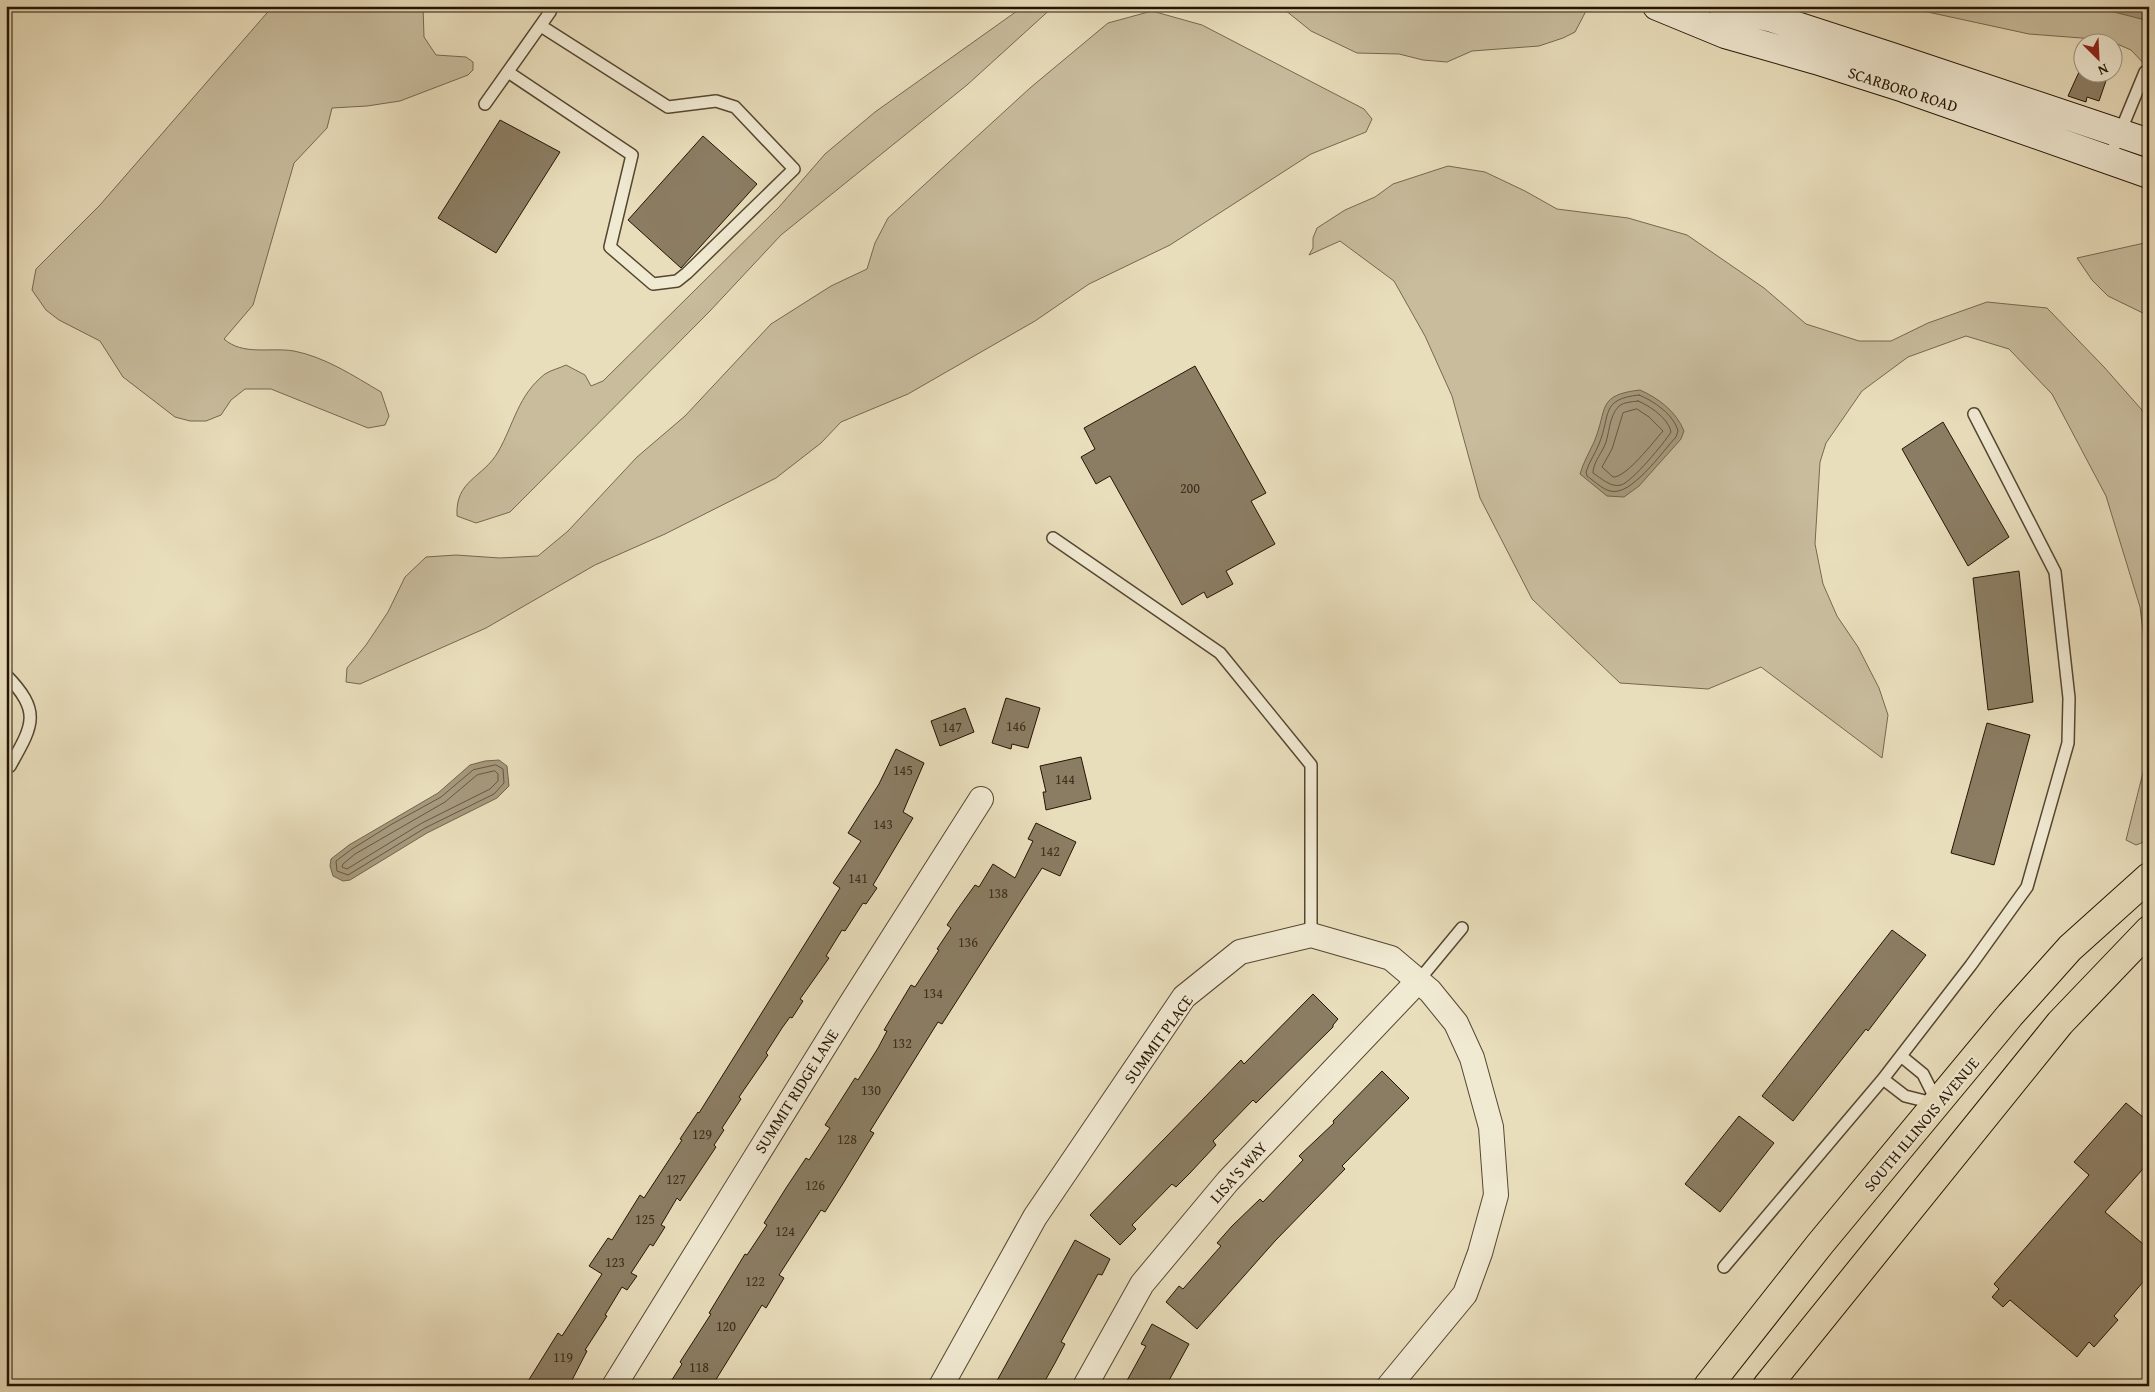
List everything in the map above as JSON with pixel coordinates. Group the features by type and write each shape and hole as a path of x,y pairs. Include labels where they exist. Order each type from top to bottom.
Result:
{"highway":[{"name":"SOUTH ILLINOIS AVENUE","path":"1708,1386 1820,1244 2010,1015 2070,948 2149,877"},
{"path":"1767,1386 2060,1022 2149,930"},
{"path":"1938,1104 1972,1130"}],"main road":[{"name":"SCARBORO ROAD","path":"1657,6 1725,34 1904,88 2149,174"},
{"name":"SCARBORO ROAD","path":"1723,6 1772,18 2149,143"},
{"path":"1743,6 1772,18"}],"street":[{"name":"SUMMIT RIDGE LANE","path":"614,1386 834,1030 982,799"},
{"name":"SUMMIT PLACE","path":"941,1386 1035,1217 1184,997 1240,952 1312,935 1391,958 1419,980 1456,1023 1472,1058 1491,1127 1496,1195 1480,1253 1465,1294 1389,1386"},
{"name":"LISA'S WAY","path":"1085,1386 1142,1284 1228,1181 1419,980"}],"lane":[{"path":"485,104 550,12 552,6"},
{"path":"508,72 632,155 610,248 653,284 677,281 688,273 794,169 735,107 716,101 668,107 540,26"},
{"path":"2109,159 2144,72 2149,70"},
{"path":"1724,1267 1883,1079 1971,965 2027,887 2068,742 2068,698 2055,572 1974,414"},
{"path":"1053,538 1220,653 1311,765 1312,935"},
{"path":"6,675 26,700 30,708 31,720 28,733 10,766"},
{"path":"1419,980 1462,928"},
{"path":"1901,1056 1922,1074 1938,1104"},
{"path":"1883,1079 1905,1096 1938,1104"}],"shaded area":[{"path":"273,6 423,6 424,37 436,55 466,57 473,62 473,70 468,75 400,101 367,106 332,108 327,128 294,163 253,305 224,339 231,344 248,349 285,350 306,354 339,368 381,392 389,416 385,425 368,428 271,389 245,389 231,400 221,415 206,421 190,421 175,417 123,377 100,341 59,320 46,310 32,290 36,269 100,205"},
{"path":"1024,6 1054,6 967,85 781,235 709,312 510,512 476,523 457,516 460,494 471,480 492,461 504,441 522,401 536,382 550,371 566,365 585,375 591,386 603,381 779,207 825,154 875,112"},
{"path":"1280,6 1580,6 1586,11 1575,32 1563,38 1539,46 1472,51 1447,62 1423,60 1399,54 1357,53 1311,31"},
{"path":"1900,6 2149,6 2149,69 2131,50 2122,46 2122,32 2072,32 2072,37 2029,34"},
{"path":"1152,11 1202,25 1364,109 1372,119 1366,132 1311,154 1170,245 1089,284 1035,321 908,394 841,422 821,443 776,478 665,534 595,565 486,628 360,684 346,682 347,668 366,645 388,612 405,577 426,557 456,555 500,558 538,556 568,531 637,457 685,416 771,324 831,286 867,269 875,243 888,218 1030,88 1108,23"},
{"path":"1448,166 1485,172 1557,209 1628,218 1687,235 1764,288 1806,324 1859,341 1891,341 1928,323 1987,302 2047,308 2104,367 2149,418 2149,680 2140,607 2106,496 2052,394 2009,349 1966,336 1908,357 1862,391 1826,443 1820,462 1815,544 1823,584 1837,616 1858,647 1879,688 1888,715 1882,758 1761,667 1708,689 1620,683 1532,599 1480,498 1452,396 1425,336 1394,281 1340,241 1309,255 1313,248 1313,238 1317,228 1345,210 1375,197 1393,184"},
{"path":"2149,242 2149,316 2108,296 2092,280 2077,258"},
{"path":"2149,749 2149,840 2136,845 2126,840"}],"water":[{"path":"2091,6 2149,6 2149,21"},
{"path":"1640,390 1666,406 1676,417 1684,431 1681,439 1639,486 1624,497 1607,496 1580,474 1581,470 1594,442 1603,412 1610,400 1626,392"},
{"path":"499,760 507,766 509,786 497,798 427,833 350,880 343,881 333,876 330,866 331,859 349,845 438,793 470,765"}],"building":[{"path":"2074,82 2106,82 2099,101 2087,97 2086,102 2068,96"},
{"path":"500,120 560,152 496,253 438,218"},
{"path":"703,136 757,184 681,268 628,220"},
{"path":"1195,366 1266,493 1251,501 1275,544 1226,571 1233,584 1207,598 1204,592 1182,605 1110,476 1096,484 1081,457 1095,449 1084,428"},
{"path":"1943,422 2009,537 1968,566 1902,449"},
{"path":"2019,571 2033,702 1988,710 1973,578"},
{"path":"1006,698 1040,708 1028,748 1012,744 1011,749 992,743"},
{"path":"965,708 974,732 940,746 931,721"},
{"path":"1987,723 2030,735 1994,865 1951,853"},
{"path":"896,749 924,763 903,812 913,818 873,885 877,888 866,904 863,903 845,931 842,930 826,956 829,958 800,999 803,1001 792,1018 790,1017 782,1028 766,1053 768,1055 739,1097 741,1099 722,1128 724,1130 714,1145 716,1147 680,1201 677,1198 661,1225 665,1227 653,1246 650,1244 631,1273 637,1276 627,1290 622,1287 605,1315 607,1316 585,1350 587,1351 569,1386 525,1386 558,1333 562,1336 602,1274 589,1266 608,1238 612,1240 640,1195 644,1198 840,888 833,883 861,841 848,833 879,784"},
{"path":"1081,757 1091,799 1046,810 1043,792 1046,792 1040,766"},
{"path":"1036,823 1076,842 1060,876 1042,868 942,1024 938,1022 870,1131 874,1133 844,1182 825,1212 821,1210 779,1275 784,1278 766,1308 762,1305 712,1386 668,1386 682,1364 680,1362 711,1314 709,1313 745,1254 747,1255 767,1225 764,1223 806,1158 809,1160 830,1128 825,1125 855,1078 858,1080 878,1048 887,1031 884,1030 911,985 915,987 939,950 937,949 951,928 947,925 975,885 979,887 993,864 1015,878 1033,841 1028,839"},
{"path":"1892,930 1926,955 1868,1031 1866,1029 1793,1121 1762,1096"},
{"path":"1313,994 1338,1019 1333,1027 1256,1103 1253,1100 1213,1141 1216,1145 1190,1173 1176,1187 1172,1184 1132,1225 1136,1229 1120,1245 1090,1215 1241,1060 1244,1064"},
{"path":"1382,1071 1409,1098 1342,1166 1345,1169 1275,1241 1197,1329 1166,1302 1179,1286 1183,1289 1221,1246 1217,1243 1232,1226 1260,1199 1263,1202 1303,1160 1299,1156 1334,1123 1333,1121"},
{"path":"2126,1103 2149,1122 2149,1162 2105,1212 2149,1249 2149,1275 2114,1316 2118,1320 2094,1347 2089,1342 2077,1357 2010,1300 2003,1307 1992,1297 1999,1289 1994,1284 2089,1175 2074,1162"},
{"path":"1739,1116 1774,1143 1720,1212 1685,1184"},
{"path":"1075,1240 1110,1259 1102,1275 1098,1274 1061,1342 1065,1344 1055,1363 1042,1386 994,1386"},
{"path":"1152,1324 1189,1344 1166,1386 1124,1386 1146,1346 1141,1344"}]}
